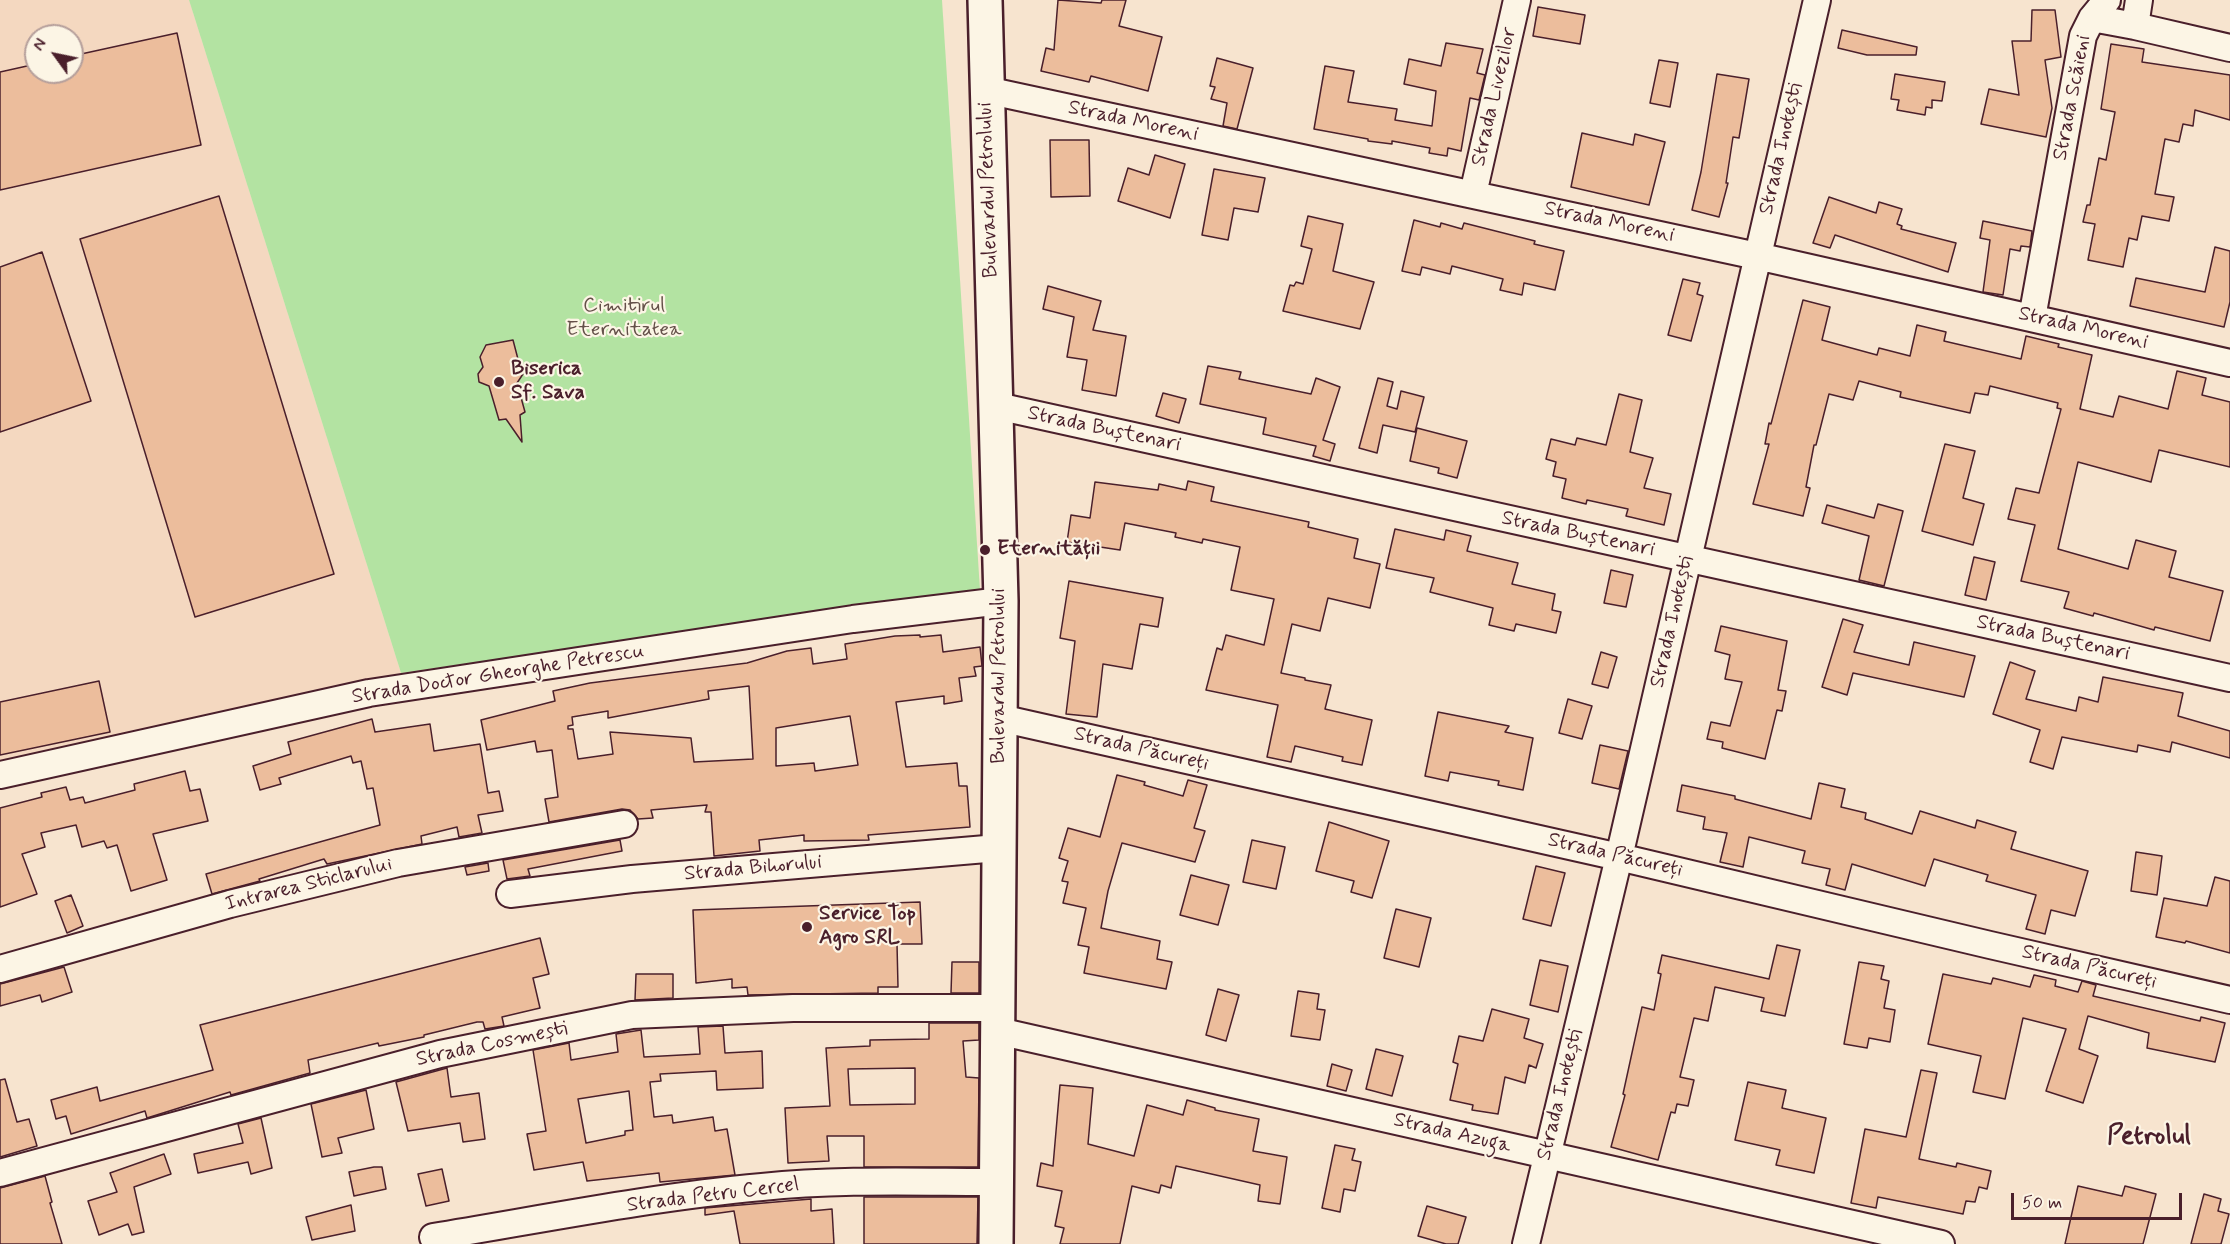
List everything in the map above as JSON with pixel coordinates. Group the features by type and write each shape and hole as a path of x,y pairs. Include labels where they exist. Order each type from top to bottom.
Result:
{"street":[{"name":"Bulevardul Petrolului","path":"985,0 1001,601 996,1244"},
{"name":"Strada Livezilor","path":"1473,194 1517,0"},
{"name":"Strada Inotești","path":"1526,1244 1619,857 1816,0"},
{"path":"2135,26 2139,0"},
{"name":"Strada Scăieni","path":"2032,318 2083,36 2099,9 2135,26 2230,48"},
{"name":"Strada Moreni","path":"986,90 1757,256 2230,363"},
{"name":"Strada Buștenari","path":"997,406 2230,678"},
{"name":"Strada Doctor Gheorghe Petrescu","path":"0,775 369,693 853,620 1001,601"},
{"name":"Strada Păcureți","path":"1000,718 1619,857 2230,1000"},
{"name":"Intrarea Sticlarului","path":"0,969 230,904 398,863 624,824"},
{"name":"Strada Bihorului","path":"510,894 632,879 998,848"},
{"name":"Strada Cosmești","path":"0,1173 440,1054 632,1015 793,1008 998,1020"},
{"name":"Strada Azuga","path":"998,1020 1547,1155 1941,1244"},
{"name":"Strada Petru Cercel","path":"433,1237 655,1201 764,1187 869,1182 995,1182"}],"shaded area":[{"path":"0,0 189,0 401,673 0,762"}],"green space":[{"name":"Cimitirul Eternitatea","path":"189,0 942,0 980,590 401,673"}],"building":[{"path":"1058,0 1101,3 1102,0 1126,0 1119,26 1162,37 1148,91 1091,76 1089,82 1041,71 1046,48 1054,50"},
{"path":"1538,7 1585,15 1580,44 1533,36"},
{"path":"2032,10 2055,10 2061,57 2045,60 2052,108 2046,137 1981,124 1989,89 2019,95 2012,41 2031,41"},
{"path":"1842,30 1917,47 1916,55 1867,55 1838,48"},
{"path":"177,33 201,145 0,190 0,72 24,67 24,84 84,84 84,53"},
{"path":"1446,43 1483,49 1477,73 1485,75 1479,100 1470,98 1461,151 1448,148 1447,156 1429,153 1430,148 1392,141 1392,144 1368,141 1368,139 1314,129 1325,66 1354,71 1348,102 1397,109 1395,120 1432,126 1436,91 1404,84 1409,59 1441,66"},
{"path":"2111,44 2144,49 2142,62 2230,75 2230,120 2195,110 2193,126 2183,124 2179,142 2165,139 2155,194 2174,197 2169,221 2142,216 2137,240 2129,238 2123,267 2088,260 2095,224 2083,222 2087,205 2090,205 2099,158 2106,160 2115,112 2101,109"},
{"path":"1217,58 1253,68 1237,129 1223,126 1227,103 1211,99 1215,87 1210,86"},
{"path":"1659,60 1678,63 1670,107 1650,103"},
{"path":"1717,74 1749,79 1739,138 1733,137 1726,183 1728,183 1719,217 1692,210 1701,172"},
{"path":"1895,74 1945,82 1942,101 1932,100 1932,108 1926,107 1925,115 1897,110 1899,100 1891,99"},
{"path":"1582,133 1633,145 1635,134 1665,142 1649,205 1571,187"},
{"path":"1050,140 1089,140 1090,196 1051,197"},
{"path":"1155,155 1185,164 1170,218 1118,201 1128,168 1149,175"},
{"path":"1214,169 1265,178 1258,212 1234,208 1228,240 1202,235"},
{"path":"219,196 334,574 195,617 80,239"},
{"path":"1829,197 1876,213 1879,202 1902,209 1897,224 1902,226 1901,229 1956,243 1948,272 1835,235 1830,248 1813,243"},
{"path":"1308,216 1343,224 1333,271 1374,282 1360,329 1283,311 1290,285 1294,286 1296,282 1303,284 1312,249 1301,246"},
{"path":"1414,220 1440,227 1441,223 1462,229 1464,223 1535,241 1534,244 1564,251 1555,290 1524,283 1522,295 1500,290 1503,279 1452,266 1450,274 1422,267 1420,275 1402,271"},
{"path":"1983,221 2032,231 2030,247 2021,246 2020,251 2010,249 2003,295 1983,292 1990,240 1980,238"},
{"path":"2215,247 2230,251 2230,302 2224,327 2130,306 2136,278 2205,292"},
{"path":"42,252 91,401 0,432 0,267"},
{"path":"1683,279 1700,283 1697,294 1703,296 1691,341 1668,335"},
{"path":"1048,286 1101,301 1093,330 1126,336 1116,396 1082,390 1087,360 1067,357 1074,317 1043,309"},
{"path":"1803,300 1830,307 1822,340 1877,355 1879,348 1910,356 1917,325 1946,332 1944,341 2021,359 2026,336 2092,355 2080,409 2113,417 2119,396 2168,409 2177,371 2206,378 2202,395 2230,402 2230,467 2159,450 2151,482 2078,462 2058,549 2128,569 2136,540 2176,551 2169,577 2223,591 2210,641 2064,608 2069,592 2021,581 2035,525 2008,519 2016,488 2039,493 2061,409 2057,408 2058,403 1990,386 1988,395 1975,393 1970,413 1900,397 1901,392 1859,381 1853,400 1829,394 1816,445 1814,445 1806,487 1810,488 1803,516 1753,504 1769,444 1765,444 1769,423 1771,424"},
{"name":"Biserica Sf. Sava","path":"513,340 519,363 525,371 517,383 525,412 520,415 522,442 506,419 499,420 489,386 479,382 478,374 483,367 480,357 486,345"},
{"path":"1208,366 1241,372 1239,379 1311,394 1316,378 1340,387 1323,440 1335,444 1330,461 1313,456 1316,446 1263,434 1266,418 1200,404"},
{"path":"1378,378 1393,382 1387,406 1397,409 1401,391 1424,397 1415,432 1383,425 1377,453 1359,448"},
{"path":"1163,393 1186,399 1179,423 1156,416"},
{"path":"1619,394 1642,400 1630,452 1653,458 1644,488 1671,494 1664,525 1626,516 1628,509 1587,500 1586,504 1562,498 1566,479 1553,476 1556,462 1546,459 1551,439 1575,445 1577,438 1606,445"},
{"path":"1417,428 1467,441 1457,478 1438,473 1439,468 1410,461"},
{"path":"1945,444 1975,451 1963,498 1984,504 1973,545 1922,531"},
{"path":"1188,481 1214,487 1211,501 1309,522 1308,527 1358,539 1354,558 1380,564 1370,608 1328,598 1320,631 1292,624 1281,673 1331,685 1325,709 1372,720 1362,765 1342,761 1343,757 1295,746 1291,762 1267,757 1278,705 1206,690 1217,648 1222,650 1226,635 1264,645 1274,599 1231,590 1240,547 1203,539 1202,543 1175,537 1176,533 1125,523 1120,550 1067,542 1071,515 1090,518 1095,482 1158,490 1159,484 1186,490"},
{"path":"1878,504 1903,511 1884,586 1859,580 1869,536 1822,523 1827,505 1874,518"},
{"path":"1395,529 1444,540 1446,530 1471,536 1467,551 1518,563 1512,584 1555,594 1552,610 1561,612 1556,633 1516,624 1514,631 1489,625 1493,608 1430,592 1434,578 1386,568"},
{"path":"1974,557 1995,562 1986,600 1965,595"},
{"path":"1611,570 1633,575 1626,607 1604,603"},
{"path":"1069,581 1163,598 1158,627 1140,624 1132,669 1103,664 1097,717 1066,714 1075,641 1060,638"},
{"path":"1843,619 1863,625 1854,652 1909,665 1914,642 1975,656 1964,697 1853,673 1847,695 1822,687"},
{"path":"1721,626 1787,641 1778,690 1786,691 1782,711 1777,710 1765,759 1722,748 1723,742 1707,739 1711,722 1730,726 1742,682 1725,679 1730,655 1715,651"},
{"path":"941,635 943,652 980,647 982,666 974,667 976,676 959,678 962,701 944,704 944,696 896,702 906,767 957,763 959,786 967,786 970,827 868,835 869,840 804,841 804,835 759,840 760,851 714,856 711,812 705,812 707,805 651,810 653,818 638,819 630,810 622,809 549,822 545,799 558,797 552,750 537,752 535,741 487,750 481,720 555,701 553,691 590,683 747,663 787,651 811,648 813,664 847,659 845,644 895,636","holes":["749,686 753,759 694,762 691,738 610,732 613,754 578,759 573,729 568,729 568,726 573,725 572,717 608,711 608,718 709,699 708,691","850,716 858,765 815,771 814,763 776,766 776,728"]},
{"path":"1601,652 1617,657 1608,688 1592,684"},
{"path":"2010,662 2035,671 2026,699 2076,711 2079,697 2098,702 2103,677 2183,693 2178,716 2230,731 2230,758 2172,742 2170,752 2138,745 2137,752 2062,737 2053,769 2030,762 2040,730 1993,714"},
{"path":"99,681 110,732 0,755 0,702"},
{"path":"1568,699 1592,706 1582,739 1559,733"},
{"path":"1438,712 1509,726 1505,732 1533,738 1523,790 1498,785 1499,781 1450,772 1448,781 1425,776"},
{"path":"372,719 375,732 430,724 434,751 480,744 488,793 499,791 503,811 478,815 482,833 459,837 457,827 421,836 422,844 327,864 324,859 259,879 260,881 212,894 206,874 380,825 373,788 367,789 361,761 353,763 351,756 279,778 281,784 260,790 253,766 291,754 288,742"},
{"path":"1600,745 1628,751 1619,789 1592,783"},
{"path":"185,771 190,791 200,789 208,821 153,834 167,880 131,891 117,845 107,848 104,841 82,847 76,825 41,833 45,847 22,854 37,894 0,907 0,808 42,797 41,793 66,787 70,800 83,797 85,803 135,790 134,784"},
{"path":"1117,775 1145,782 1144,785 1183,796 1188,780 1207,785 1194,828 1205,831 1195,862 1122,843 1108,891 1101,928 1160,941 1157,959 1172,962 1166,989 1084,973 1089,947 1078,945 1086,908 1063,903 1068,882 1062,881 1068,861 1059,858 1068,828 1100,837"},
{"path":"1819,783 1845,789 1841,807 1866,813 1865,819 1912,834 1920,811 1975,828 1977,820 2016,832 2011,849 2088,871 2075,916 2051,910 2045,934 2026,929 2036,895 1986,881 1988,875 1934,859 1925,886 1852,864 1845,890 1826,885 1830,869 1802,863 1805,851 1749,837 1743,867 1720,862 1727,833 1703,829 1705,817 1677,811 1682,785 1735,796 1735,799 1811,819"},
{"path":"1329,822 1389,841 1372,898 1351,892 1354,881 1316,871"},
{"path":"620,840 622,851 528,869 530,876 507,879 503,860"},
{"path":"1252,840 1285,847 1276,889 1243,882"},
{"path":"2136,852 2162,856 2157,895 2131,891"},
{"path":"488,863 489,871 467,875 465,867"},
{"path":"1536,866 1565,873 1551,926 1523,919"},
{"path":"1191,875 1229,885 1218,925 1180,915"},
{"path":"2215,877 2230,881 2230,953 2186,941 2185,943 2156,937 2164,898 2207,906"},
{"path":"71,895 83,926 67,933 55,901"},
{"path":"920,902 922,944 897,944 898,987 878,987 878,993 748,995 747,987 732,988 732,979 696,983 693,910"},
{"path":"1396,909 1431,918 1419,967 1384,958"},
{"path":"540,938 549,974 533,978 540,1008 502,1017 504,1026 485,1029 483,1022 477,1022 424,1035 424,1037 379,1046 378,1043 308,1060 310,1073 231,1095 230,1092 147,1118 145,1111 71,1134 66,1116 56,1119 51,1100 97,1087 100,1101 213,1070 200,1025"},
{"path":"1777,945 1800,950 1785,1016 1761,1011 1764,998 1715,987 1708,1021 1694,1018 1680,1077 1694,1080 1688,1106 1677,1104 1675,1113 1671,1112 1658,1160 1611,1147 1625,1095 1623,1094 1642,1007 1654,1010 1662,955 1769,979"},
{"path":"1540,960 1568,966 1558,1012 1530,1005"},
{"path":"952,962 979,962 979,993 951,993"},
{"path":"1859,962 1884,966 1881,979 1889,981 1884,1008 1895,1010 1890,1042 1869,1038 1867,1048 1844,1044"},
{"path":"64,967 72,992 42,1002 40,995 0,1006 0,984"},
{"path":"636,974 673,974 673,998 635,1000"},
{"path":"1943,974 1991,984 1993,978 2030,987 2034,975 2056,980 2055,986 2078,992 2082,981 2096,985 2093,996 2200,1021 2201,1017 2225,1023 2215,1062 2147,1048 2149,1033 2088,1016 2079,1049 2098,1056 2083,1103 2046,1091 2066,1029 2023,1018 2005,1099 1973,1092 1981,1056 1928,1044"},
{"path":"1218,989 1239,995 1226,1041 1206,1035"},
{"path":"1298,991 1319,994 1317,1009 1325,1010 1320,1040 1291,1036"},
{"path":"1492,1009 1529,1019 1524,1038 1543,1044 1536,1068 1529,1065 1525,1083 1505,1077 1498,1114 1472,1110 1473,1105 1450,1100 1458,1064 1453,1062 1459,1036 1483,1041"},
{"path":"929,1023 979,1023 979,1040 963,1041 966,1077 979,1078 978,1167 864,1167 864,1136 827,1136 829,1161 788,1163 785,1108 830,1106 826,1048 870,1046 870,1040 929,1039","holes":["915,1068 915,1104 850,1105 848,1069"]},
{"path":"723,1026 725,1053 762,1051 763,1088 717,1090 716,1071 660,1074 661,1081 650,1082 654,1117 672,1115 673,1123 713,1117 715,1131 727,1129 735,1175 660,1182 659,1173 587,1181 583,1162 534,1170 527,1134 546,1131 533,1050 569,1043 571,1060 618,1052 616,1034 641,1030 644,1057 700,1054 698,1027","holes":["629,1091 633,1130 625,1131 625,1135 586,1143 578,1099"]},
{"path":"1376,1049 1403,1056 1392,1096 1366,1089"},
{"path":"1332,1064 1352,1070 1346,1091 1327,1086"},
{"path":"447,1068 451,1097 479,1093 485,1139 463,1142 460,1123 408,1131 396,1082"},
{"path":"1921,1070 1937,1073 1919,1159 1956,1167 1957,1163 1991,1171 1987,1189 1979,1187 1975,1202 1966,1201 1963,1214 1878,1197 1876,1208 1851,1203 1865,1129 1906,1137"},
{"path":"5,1079 17,1122 29,1119 37,1146 0,1157 0,1080"},
{"path":"1748,1082 1786,1090 1782,1108 1826,1118 1814,1173 1776,1165 1780,1150 1735,1140"},
{"path":"1060,1085 1093,1088 1088,1144 1134,1156 1147,1105 1183,1115 1187,1100 1215,1108 1215,1110 1259,1119 1253,1151 1287,1157 1280,1204 1258,1201 1260,1185 1176,1166 1171,1188 1161,1185 1159,1193 1132,1186 1120,1244 1060,1244 1064,1228 1055,1226 1062,1191 1037,1186 1041,1163 1053,1166"},
{"path":"366,1090 374,1129 338,1138 342,1153 322,1157 311,1104"},
{"path":"261,1118 272,1168 251,1174 248,1162 198,1173 194,1154 243,1143 238,1124"},
{"path":"1335,1145 1355,1149 1352,1160 1361,1162 1355,1191 1344,1189 1340,1212 1322,1208"},
{"path":"164,1154 171,1174 134,1187 144,1232 132,1235 128,1224 99,1235 88,1201 117,1192 110,1173"},
{"path":"382,1167 386,1189 354,1196 349,1172"},
{"path":"442,1169 449,1201 426,1206 418,1174"},
{"path":"45,1176 62,1244 0,1244 0,1188"},
{"path":"2078,1186 2122,1196 2125,1186 2156,1194 2143,1244 2065,1244"},
{"path":"2204,1194 2221,1199 2218,1211 2229,1214 2221,1244 2191,1244"},
{"path":"864,1197 978,1197 977,1244 864,1244"},
{"path":"811,1199 811,1211 832,1209 834,1244 740,1244 734,1211 705,1215 705,1208"},
{"path":"351,1205 355,1231 312,1240 306,1217"},
{"path":"1427,1206 1466,1217 1458,1244 1446,1244 1418,1236"}],"place":[{"name":"Biserica Sf. Sava","path":"499,382"},
{"name":"Eternității","path":"985,550"},
{"name":"Service Top Agro SRL","path":"807,927"}],"district":[{"name":"Petrolul","path":"2149,1137"}]}
